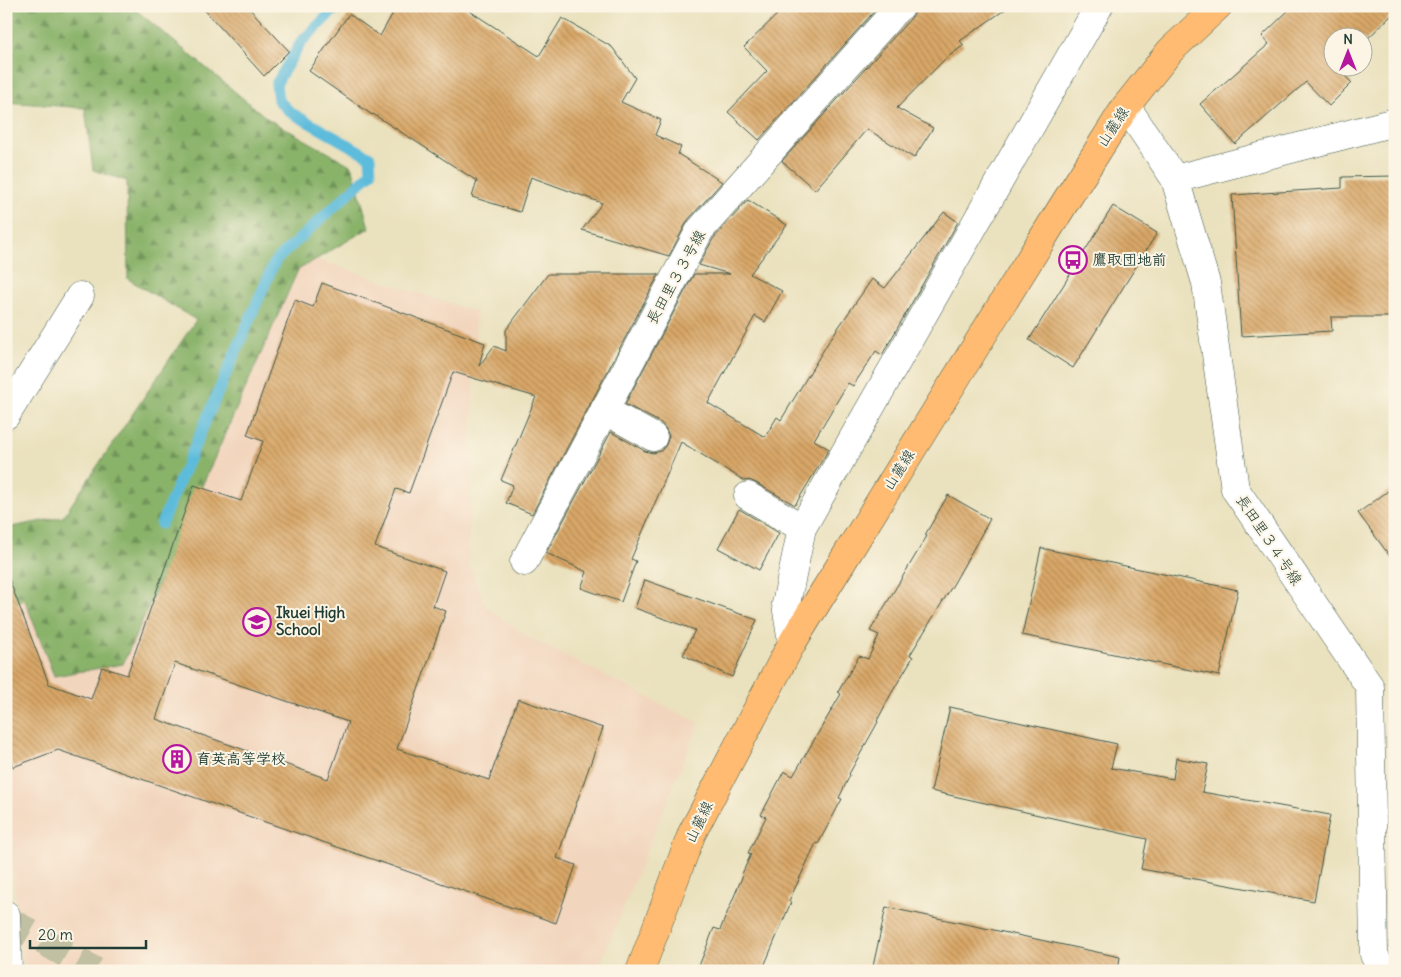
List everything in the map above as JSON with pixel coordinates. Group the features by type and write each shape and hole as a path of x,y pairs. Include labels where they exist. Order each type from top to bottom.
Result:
{"main road":[{"name":"山麓線","path":"640,971 692,834 792,643 1126,106 1170,51 1218,6"}],"street":[{"name":"長田里３３号線","path":"524,562 700,230 897,9 902,6"},
{"path":"792,643 786,604 802,528 1099,6"},
{"name":"長田里３４号線","path":"1126,106 1175,179 1206,283 1235,489 1370,687 1374,955 1384,971"},
{"path":"1175,179 1395,122"},
{"path":"6,414 80,296"},
{"path":"604,410 653,437"},
{"path":"748,496 802,528"},
{"path":"6,917 8,971"}],"shaded area":[{"name":"Ikuei High School","path":"300,254 476,312 468,564 486,607 528,637 699,723 597,971 24,971 6,809 6,566 164,531"}],"green space":[{"path":"6,6 131,6 268,119 352,166 369,228 298,270 123,664 54,676 25,600 6,607 6,528 63,517 196,320 128,279 127,181 93,170 85,108 6,102"}],"building":[{"path":"201,6 247,6 289,51 264,76"},
{"path":"397,6 462,6 539,56 562,18 612,47 635,78 621,102 661,120 655,135 681,147 678,154 722,182 688,220 669,256 582,230 602,203 531,177 520,212 472,197 477,181 372,115 309,71 349,14 380,36"},
{"path":"786,6 879,6 759,140 728,112 767,71 744,47"},
{"path":"916,6 1010,6 960,41 964,45 944,60 897,108 933,128 914,158 867,129 815,190 782,161 911,18 915,13"},
{"path":"1293,6 1395,6 1395,12 1374,32 1374,28 1324,28 1324,78 1347,78 1352,83 1329,106 1306,82 1235,144 1200,104 1269,44 1262,36"},
{"path":"1395,176 1395,317 1331,317 1332,331 1241,336 1232,195 1342,188 1342,177"},
{"path":"748,200 787,225 750,274 782,291 765,322 755,316 708,403 765,437 777,417 781,420 829,341 872,279 885,288 944,212 958,222 882,355 876,351 853,386 848,383 814,440 829,449 795,505 756,483 749,480 745,481 681,442 631,559 636,561 621,602 581,588 587,572 546,553 611,432 645,451 653,453 661,451 666,445 669,436 661,423 625,404 694,274 730,274 699,265 713,239"},
{"path":"1113,206 1157,233 1073,368 1029,340"},
{"path":"548,274 659,274 532,514 506,503 513,485 501,480 536,397 453,372 409,493 396,489 375,547 445,571 433,606 446,611 397,749 489,780 518,699 603,728 557,858 576,865 556,923 58,750 13,767 6,750 6,579 9,579 49,684 91,699 102,667 127,675 194,485 241,501 263,441 247,435 295,300 313,307 322,283 485,343 479,366 494,346 506,351 506,330","holes":["175,663 348,722 328,779 156,719"]},
{"path":"1395,486 1395,563 1358,513"},
{"path":"948,495 990,519 910,655 913,657 891,694 878,722 849,774 839,798 842,799 818,844 816,843 789,901 791,902 762,971 697,971 714,928 720,930 751,854 748,853 766,817 761,815 784,771 793,776 841,694 838,692 859,656 868,659 879,635 870,631 927,536 925,535"},
{"path":"739,509 779,533 759,570 718,548"},
{"path":"1041,548 1238,590 1219,676 1022,635"},
{"path":"645,580 757,620 732,677 683,655 695,630 635,608"},
{"path":"950,707 1117,744 1111,768 1173,779 1176,758 1208,764 1202,792 1330,815 1314,901 1141,869 1147,839 931,791"},
{"path":"886,907 1120,957 1118,971 872,971"}],"waterway":[{"path":"161,524 275,261 371,173 370,157 290,112 278,100 276,84 301,42 338,6"}],"tunnel":[{"path":"6,919 95,971"}],"place":[{"name":"鷹取団地前","path":"1073,260"},
{"name":"Ikuei High School","path":"257,622"},
{"name":"育英高等学校","path":"177,759"}]}
